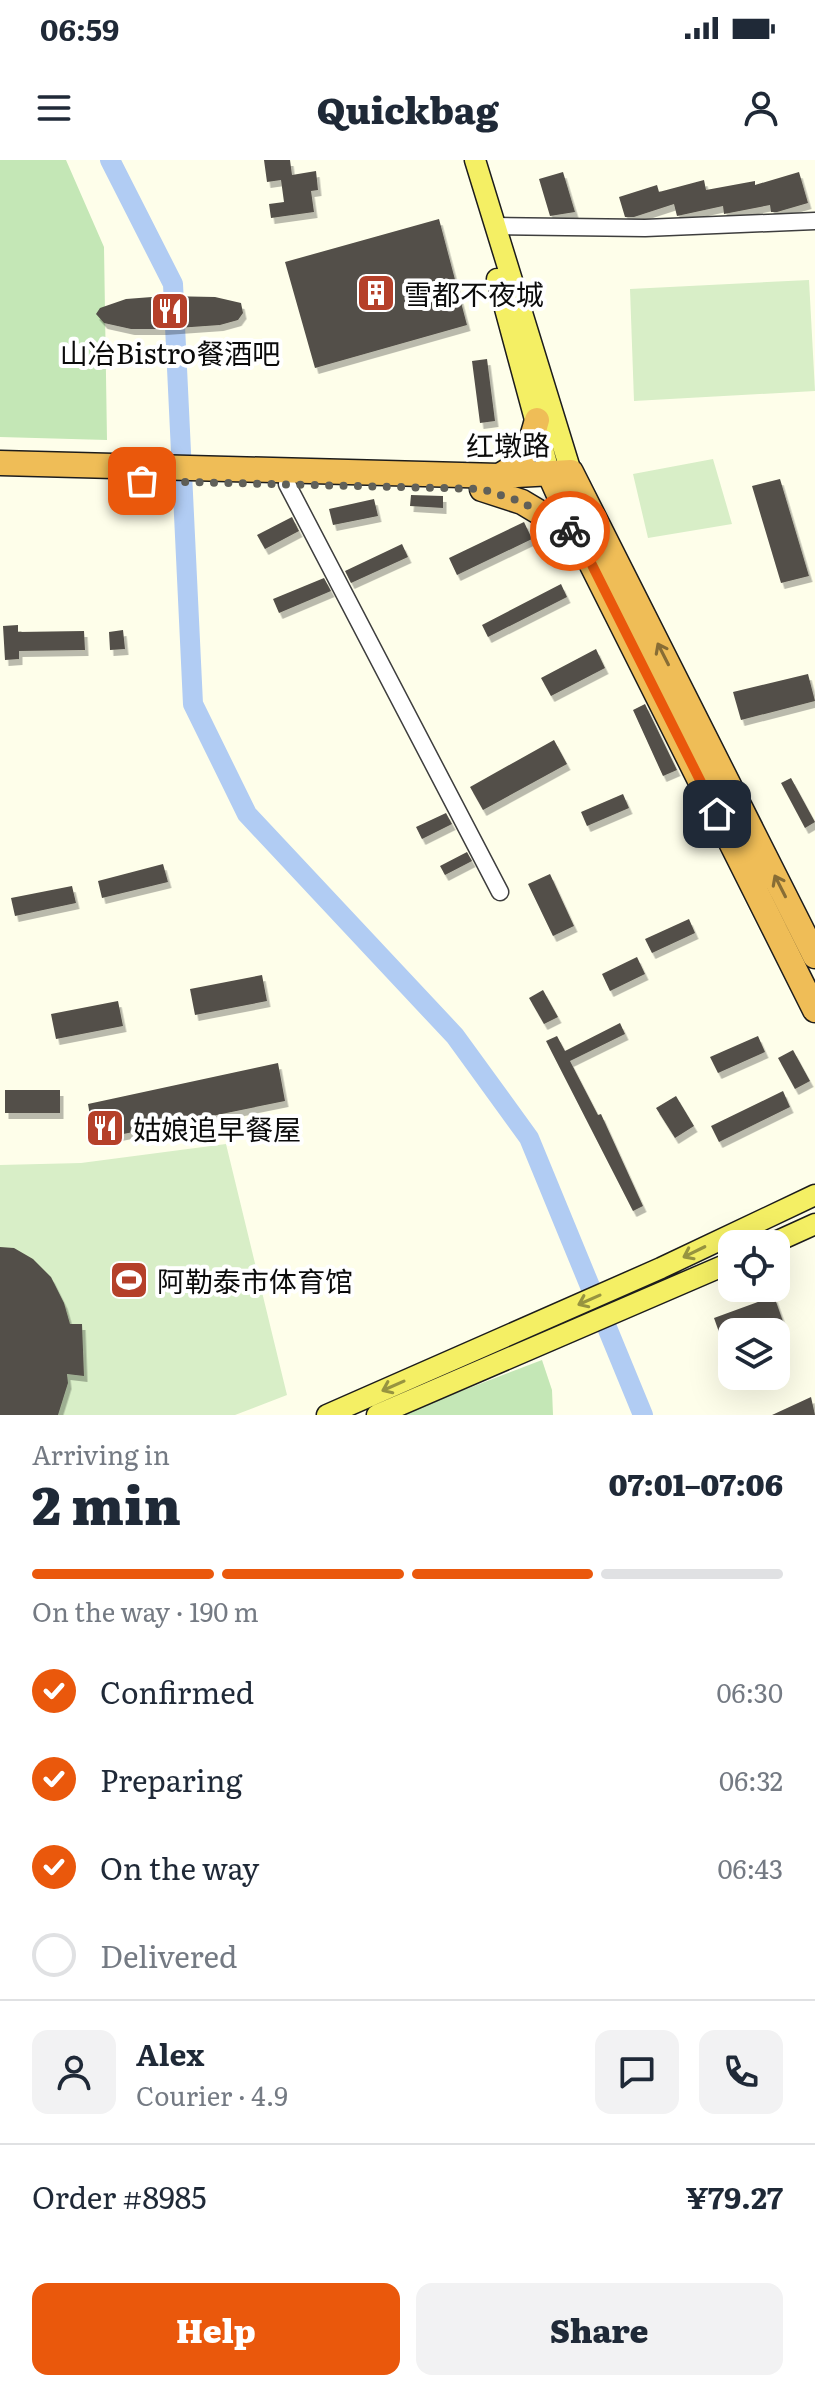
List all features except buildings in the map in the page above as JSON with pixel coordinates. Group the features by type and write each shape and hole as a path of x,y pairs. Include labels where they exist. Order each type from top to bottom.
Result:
{"highway":[{"path":"537,420 528,452 520,464 491,482 577,535"},
{"name":"红墩路","path":"0,463 111,473 491,482"},
{"name":"红墩路","path":"0,480 111,473"},
{"name":"红墩路","path":"222,475 287,484 564,480 815,956"},
{"path":"564,480 577,535 815,1010"}],"main road":[{"path":"463,160 537,420 564,480"},
{"path":"475,160 564,480"},
{"path":"327,1415 661,1268 815,1195"},
{"path":"790,1235 815,1224"},
{"path":"377,1415 718,1268"}],"street":[{"path":"494,226 645,228 815,221"},
{"path":"287,484 500,892"}],"green space":[{"path":"0,160 66,160 104,247 107,440 0,437"},
{"path":"809,280 815,391 634,401 630,289"},
{"path":"713,459 732,524 648,538 633,474"},
{"name":"阿勒泰市体育馆","path":"226,1144 287,1395 235,1415 0,1415 0,1165 81,1163"},
{"path":"542,1360 552,1390 553,1415 399,1415"}],"waterway":[{"path":"110,160 173,284 193,704 247,814 455,1036 529,1138 643,1415"}],"way so far":[{"path":"142,481 482,489 522,502 570,531"}],"place":[{"name":"雪都不夜城","path":"376,293"},
{"name":"山冶Bistro餐酒吧","path":"170,311"},
{"name":"姑娘追早餐屋","path":"105,1128"},
{"name":"阿勒泰市体育馆","path":"129,1280"}],"route":[{"path":"570,531 577,535 717,814"}]}
